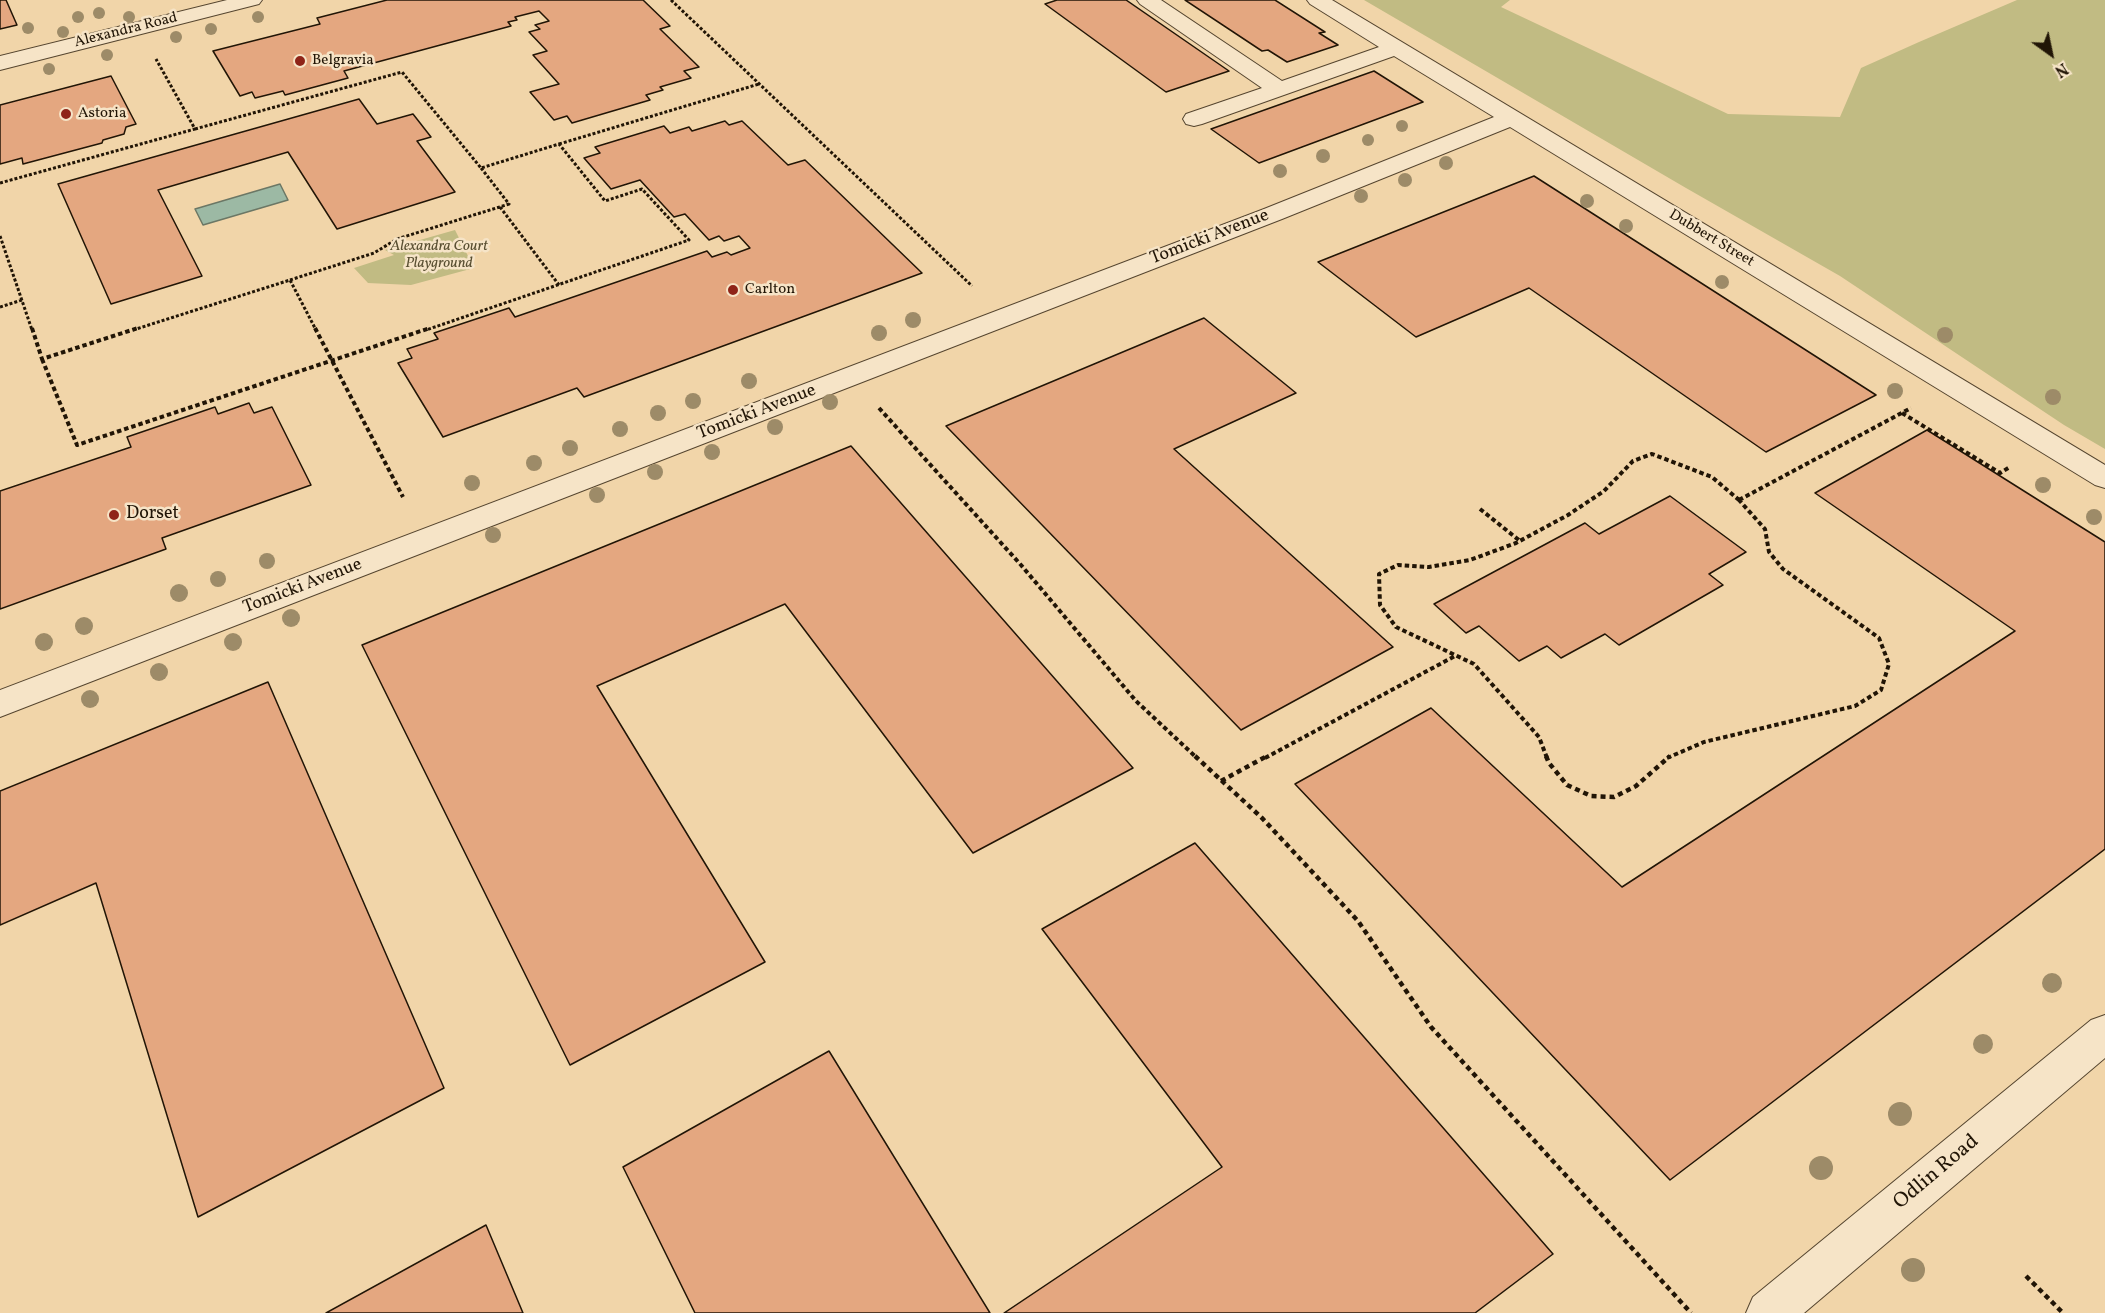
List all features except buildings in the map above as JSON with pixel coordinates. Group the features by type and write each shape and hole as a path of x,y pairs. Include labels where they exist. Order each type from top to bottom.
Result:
{"street":[{"name":"Alexandra Road","path":"0,63 252,0"},
{"path":"1147,0 1279,89"},
{"name":"Dubbert Street","path":"1317,0 2105,478"},
{"path":"1194,118 1396,48"},
{"name":"Tomicki Avenue","path":"0,704 1273,214 1513,118"},
{"name":"Odlin Road","path":"1769,1313 2105,1033"}],"path":[{"path":"671,0 972,286"},
{"path":"159,64 195,129"},
{"path":"0,183 402,72 509,204 397,239 374,253 42,359"},
{"path":"481,168 759,84"},
{"path":"0,236 42,359 77,445 332,362 689,240 642,189 605,201 559,144"},
{"path":"500,207 559,285"},
{"path":"290,280 403,498"},
{"path":"0,307 22,300"},
{"path":"874,403 1021,565 1136,701 1262,819 1358,921 1431,1027 1691,1313"},
{"path":"1739,500 1891,419"},
{"path":"1652,454 1712,477 1739,500 1765,529 1769,552 1783,569 1879,638 1889,664 1881,690 1855,706 1704,742 1668,757 1636,786 1614,797 1591,796 1567,785 1549,763 1539,737 1474,664 1396,627 1380,604 1379,574 1398,565 1429,567 1470,560 1520,541 1568,515 1604,491 1633,460 1652,454"},
{"path":"1480,509 1520,541"},
{"path":"1221,781 1456,656"},
{"path":"2026,1276 2063,1313"}],"green space":[{"path":"1364,0 1510,0 1501,7 1728,114 1840,117 1861,68 1919,42 2017,0 2105,0 2105,449 2064,425 1840,276"},
{"name":"Alexandra Court Playground","path":"455,230 474,268 411,285 368,283 354,268 394,255 385,250"}],"shaded area":[{"path":"280,184 288,200 203,225 195,209"}],"place":[{"name":"Belgravia","path":"300,61"},
{"name":"Astoria","path":"66,114"},
{"name":"Carlton","path":"733,290"},
{"name":"Dorset","path":"114,515"}]}
